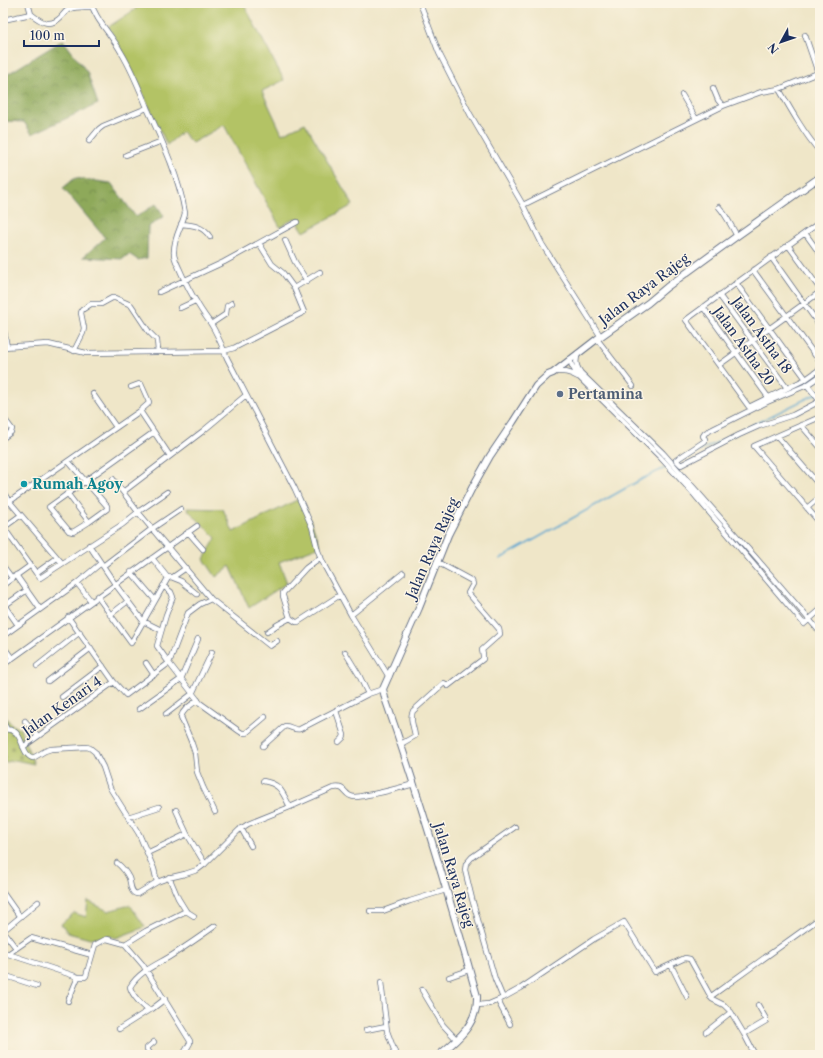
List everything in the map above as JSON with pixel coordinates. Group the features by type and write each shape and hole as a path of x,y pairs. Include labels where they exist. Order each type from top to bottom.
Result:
{"main road":[{"name":"Jalan Raya Rajeg","path":"477,1005 477,996 446,890 383,689 419,608 448,535 490,456 536,386 548,375 648,303 667,287 817,179"},
{"path":"439,1055 457,1040 468,1027 477,1005"}],"street":[{"path":"28,3 31,14 42,22 50,23 60,18 71,8 91,5 127,62 172,166 184,207 185,213 175,242 174,255 184,280 195,301 211,324 246,396 295,489 312,527 325,567 351,615 389,677"},
{"path":"420,3 447,70 542,244 599,338 633,386"},
{"path":"3,20 31,14"},
{"path":"522,205 722,106 761,92 780,90 819,73 805,34"},
{"path":"713,88 722,106"},
{"path":"780,90 809,139 820,152"},
{"path":"682,95 696,119"},
{"path":"89,141 103,126 148,108"},
{"path":"126,155 162,141"},
{"path":"817,179 820,188"},
{"path":"720,206 737,236"},
{"path":"159,292 224,262 297,222"},
{"path":"820,222 686,320 748,406 806,379 820,369"},
{"path":"181,224 196,226 204,230 210,237"},
{"path":"805,233 820,254"},
{"path":"285,240 295,262 307,281"},
{"path":"3,325 5,347 48,344 86,353 224,351 234,348 303,313 294,288 285,276 272,264 258,243"},
{"path":"719,365 820,290 788,245"},
{"path":"771,257 820,326"},
{"path":"753,270 820,362"},
{"path":"294,288 320,272"},
{"path":"736,283 806,379"},
{"name":"Jalan Astha 18","path":"719,295 787,388"},
{"path":"74,351 84,328 81,313 82,310 91,304 101,304 115,298 131,305 149,332 157,340 158,352"},
{"path":"180,308 195,301"},
{"path":"211,324 227,314 226,306 232,303"},
{"name":"Jalan Astha 20","path":"703,307 768,397"},
{"path":"578,354 576,361 577,368 581,373 663,453 820,632"},
{"path":"570,359 572,366 579,377"},
{"path":"553,372 571,372 579,377 660,457 692,492 804,624 820,610"},
{"path":"807,385 819,400 794,415 759,426 681,465 676,459 705,441 703,436 705,433 767,402 807,385 820,376"},
{"path":"3,506 148,404 149,402 141,384 131,387"},
{"path":"93,394 116,427"},
{"path":"124,492 246,396"},
{"path":"140,410 153,433 170,456"},
{"path":"3,417 12,429 11,432 3,438"},
{"path":"820,417 754,446 820,523"},
{"path":"801,425 820,448"},
{"path":"68,461 84,481 107,506 107,509 73,532 71,532 49,507 50,505 67,494 84,481 153,433"},
{"path":"777,436 820,486"},
{"path":"113,479 138,512 153,528 211,599 270,646 277,641"},
{"path":"3,492 56,558 62,563"},
{"path":"21,515 3,528 41,578 123,524 166,492"},
{"path":"67,494 89,522"},
{"path":"807,508 820,497"},
{"path":"3,636 181,509"},
{"path":"3,665 197,526"},
{"path":"188,532 203,549"},
{"path":"89,545 115,584 143,621 161,630"},
{"path":"321,557 306,568 283,593 290,618 298,622 340,595"},
{"path":"36,573 56,558"},
{"path":"152,558 168,578"},
{"path":"401,744 415,736 411,713 444,683 448,686 483,659 482,650 500,634 499,629 468,594 473,584 472,581 437,562"},
{"path":"3,585 31,565"},
{"path":"3,566 27,590 40,609"},
{"path":"98,596 131,643 168,578 173,577 186,568"},
{"path":"131,572 155,600"},
{"path":"351,615 404,573"},
{"path":"173,577 181,581 197,594"},
{"path":"77,583 91,601"},
{"path":"163,586 171,592 173,596 157,646 192,694 200,703 242,733 246,732 265,717"},
{"path":"18,625 4,605 27,590"},
{"path":"68,617 114,682 126,695 169,663 188,613 200,604 211,599"},
{"path":"110,614 128,601"},
{"path":"267,632 290,618"},
{"path":"37,666 80,632"},
{"path":"139,709 181,679 198,639"},
{"path":"3,646 12,658"},
{"path":"48,681 91,648"},
{"path":"166,714 192,694 212,652"},
{"path":"345,652 368,694"},
{"path":"146,663 154,674"},
{"path":"62,697 103,666"},
{"name":"Jalan Kenari 4","path":"23,747 114,682"},
{"path":"263,746 285,726 300,730 368,694 383,689"},
{"path":"198,700 184,710 181,717 195,753 197,772 215,812"},
{"path":"336,711 344,735 339,742"},
{"path":"25,721 38,736"},
{"path":"3,722 5,729 12,730 17,734 23,747 31,758 51,749 87,747 95,752 110,788 139,834 154,869 157,882"},
{"path":"263,781 272,782 281,790 290,808"},
{"path":"117,863 123,868 129,878 132,892 137,894 157,882 197,870 239,830 248,824 290,808 333,788 342,788 349,796 354,797 385,792 414,784"},
{"path":"128,816 159,806"},
{"path":"176,810 187,834 205,864"},
{"path":"504,998 495,979 465,870 466,864 472,857 515,827"},
{"path":"242,828 251,846"},
{"path":"147,852 187,834"},
{"path":"170,877 178,898 186,911 194,916"},
{"path":"370,911 383,911 446,890"},
{"path":"3,893 20,917"},
{"path":"16,948 3,931 38,902"},
{"path":"125,944 146,931 186,911"},
{"path":"710,997 820,918"},
{"path":"477,1005 489,1004 504,998 594,939 624,922 655,972 685,958 690,959 710,997 724,1005 732,1012 755,1055"},
{"path":"149,1010 138,999 130,987 146,970 170,957 215,926"},
{"path":"8,954 31,938 92,955"},
{"path":"3,951 78,977 85,977 95,946 104,940 125,944 146,970 190,1041 183,1055"},
{"path":"670,965 687,997"},
{"path":"449,976 469,970"},
{"path":"3,975 37,986"},
{"path":"68,1001 78,977"},
{"path":"381,982 386,1026 395,1054 388,1055"},
{"path":"422,990 443,1025 457,1040"},
{"path":"119,1029 152,1009 165,999"},
{"path":"498,1001 510,1024"},
{"path":"744,1034 766,1021 758,1005"},
{"path":"706,1032 732,1012"},
{"path":"366,1030 386,1026"},
{"path":"151,1055 147,1048 154,1042"}],"green space":[{"path":"133,3 243,3 284,80 262,91 282,134 305,123 353,205 304,232 295,218 280,227 224,125 192,143 182,132 167,145 126,57 108,27 136,9"},
{"path":"63,40 87,72 98,104 32,134 24,122 3,121 3,77"},
{"path":"75,178 111,183 136,217 156,204 164,216 148,227 147,258 138,260 129,254 123,259 83,257 105,238 63,188"},
{"path":"301,498 320,546 279,562 287,583 249,608 230,566 216,577 204,559 216,538 186,508 223,509 233,532"},
{"path":"3,712 10,723 20,729 34,764 15,760 3,763"},
{"path":"88,901 108,911 130,905 145,927 116,938 109,936 90,939 68,933 61,924 74,913 86,917"}],"waterway":[{"path":"679,461 820,392"},
{"path":"500,559 642,479 667,467"}],"place":[{"name":"Pertamina","path":"560,394"},
{"name":"Rumah Agoy","path":"24,484"}]}
